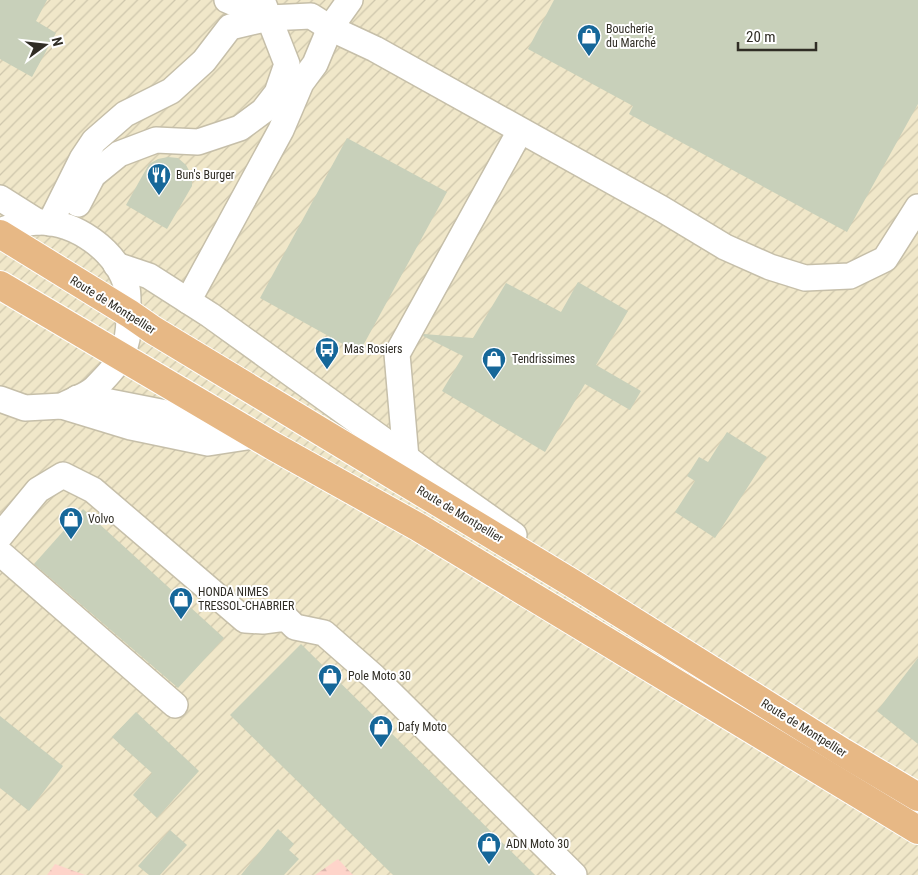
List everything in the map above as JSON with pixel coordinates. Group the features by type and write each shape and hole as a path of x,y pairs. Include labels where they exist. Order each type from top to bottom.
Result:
{"main road":[{"name":"Route de Montpellier","path":"0,232 153,330 572,583 844,753 918,797"},
{"path":"0,286 273,446 418,527 918,830"}],"street":[{"path":"227,0 265,9 311,16 330,28 375,48 662,209 724,247 770,267 805,278 850,276 885,259 918,207"},
{"path":"188,301 281,130 302,82 314,64 330,28 350,0"},
{"path":"0,232 16,225 52,224 92,175 119,154 156,140 198,142 240,128 263,111 277,93 287,64 265,9"},
{"path":"52,224 82,159 94,141 125,114 171,91 204,61 230,27 265,9"},
{"path":"406,458 397,354 520,131"},
{"path":"0,198 52,224 86,235 102,248 116,265 126,287 130,314 128,338 121,357 94,390 69,402"},
{"path":"116,265 149,276 188,301 524,541 572,583"},
{"path":"0,399 26,408 69,402 110,402 176,415 273,446"},
{"path":"0,536 38,490 63,475 93,490 245,620 263,621 286,618 295,627 324,633 373,676 574,875"},
{"path":"0,553 175,705"}],"shaded area":[{"path":"0,0 918,0 918,875 0,875"}],"green space":[{"path":"338,859 353,875 315,875"},
{"path":"55,864 85,875 47,875"}],"building":[{"path":"0,0 47,0 36,21 56,33 32,77 0,59"},
{"path":"554,0 918,0 918,104 847,232 629,114 633,106 528,49"},
{"path":"347,138 447,192 359,353 260,298"},
{"name":"Bun's Burger","path":"178,158 186,165 192,176 192,186 167,229 126,205 149,164 158,159"},
{"path":"578,282 628,311 596,365 641,391 630,410 585,384 545,452 442,391 463,356 423,336 424,334 473,338 506,283 561,312"},
{"path":"727,432 767,457 715,538 675,512 695,481 687,476 699,457 708,462"},
{"path":"83,509 224,638 178,688 34,564"},
{"path":"301,644 535,875 393,875 230,715"},
{"path":"918,658 918,744 877,711"},
{"path":"136,712 199,771 157,818 133,795 152,773 112,737"},
{"path":"0,716 63,766 29,811 0,788"},
{"path":"278,829 294,844 289,850 299,859 284,875 241,875"},
{"path":"170,830 187,845 160,875 149,875 138,866"}],"place":[{"name":"Boucherie du Marché","path":"589,57"},
{"name":"Bun's Burger","path":"159,196"},
{"name":"Mas Rosiers","path":"327,370"},
{"name":"Tendrissimes","path":"494,380"},
{"name":"Volvo","path":"71,540"},
{"name":"HONDA NIMES TRESSOL-CHABRIER","path":"181,620"},
{"name":"Pole Moto 30","path":"330,697"},
{"name":"Dafy Moto","path":"381,748"},
{"name":"ADN Moto 30","path":"489,865"}]}
